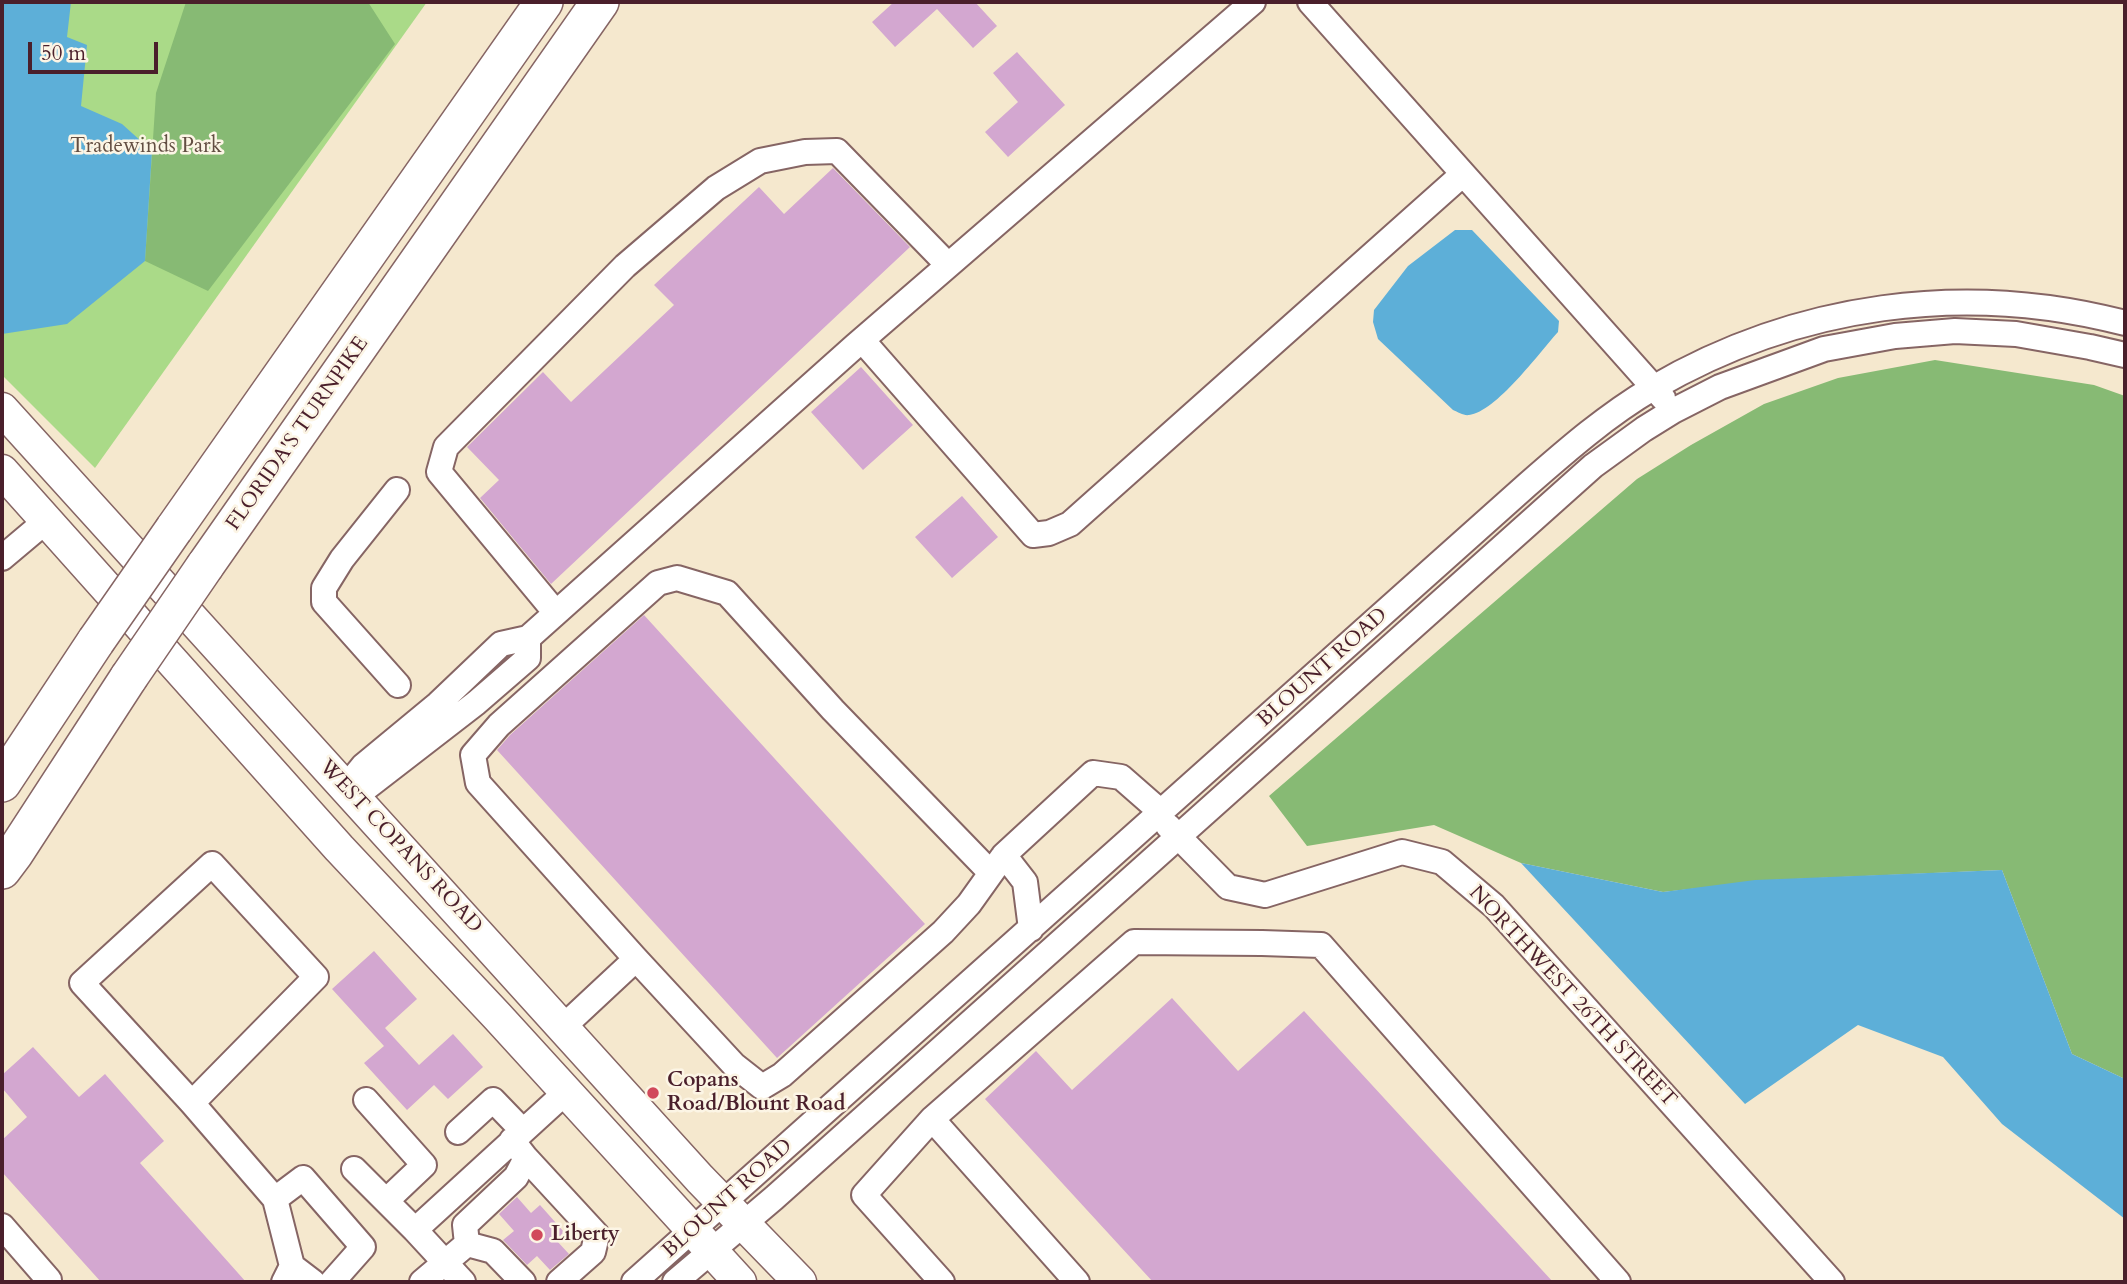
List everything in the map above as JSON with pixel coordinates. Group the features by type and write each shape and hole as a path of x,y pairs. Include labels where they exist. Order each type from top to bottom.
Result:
{"highway":[{"path":"2,783 96,641 544,2"},
{"name":"FLORIDA'S TURNPIKE","path":"2,870 205,566 600,2"}],"main road":[{"name":"WEST COPANS ROAD","path":"2,409 483,937 562,1028 800,1282"},
{"path":"2,471 339,848 740,1282"},
{"path":"47,521 92,551 269,740 323,789 348,791"},
{"path":"339,848 358,841 374,845 439,915 483,937"}],"street":[{"path":"348,791 354,776 363,766 438,704 501,644 528,638 862,340 1253,2"},
{"path":"1310,2 1655,387 1673,411"},
{"path":"556,613 439,472 446,447 625,266 716,188 760,161 805,152 837,151 948,265"},
{"path":"862,340 1034,535 1049,533 1070,524 1464,174"},
{"name":"BLOUNT ROAD","path":"734,1213 1031,929 1159,814 1574,444 1655,387 1763,336 1830,317 1914,303 1973,302 2045,306 2125,323"},
{"name":"BLOUNT ROAD","path":"634,1282 702,1240 734,1213 1179,836 1593,466 1644,429 1720,387 1824,349 1895,336 1955,331 2017,334 2125,355"},
{"path":"397,490 342,559 324,588 324,602 397,685"},
{"path":"2,558 47,521"},
{"path":"997,864 969,904 943,932 782,1075 762,1087 734,1065 478,783 472,755 499,725 658,583 677,578 727,593 833,710 997,864 1025,883 1031,929"},
{"name":"NORTHWEST 26TH STREET","path":"997,864 1093,773 1121,777 1228,887 1265,895 1402,852 1442,862 1494,906 1832,1282"},
{"path":"192,1103 316,977 212,864 82,983 275,1199 288,1274 313,1282"},
{"path":"942,1282 863,1195 932,1119 1134,942 1321,946 1618,1282"},
{"path":"562,1028 636,959"},
{"path":"415,1230 520,1143 566,1092"},
{"path":"458,1132 493,1100 520,1143 597,1235 593,1252 559,1282"},
{"path":"366,1101 424,1165 386,1201"},
{"path":"932,1119 1077,1282"},
{"path":"467,1244 466,1225 516,1177 520,1143"},
{"path":"354,1169 463,1282"},
{"path":"275,1199 303,1178 363,1247 332,1282"},
{"path":"2,1226 49,1280"},
{"name":"BLOUNT ROAD","path":"675,1282 702,1240"},
{"path":"422,1282 467,1244"},
{"path":"467,1244 494,1251 523,1282"}],"green space":[{"name":"Tradewinds Park","path":"2,2 427,2 95,468 2,375"},
{"path":"186,2 368,2 395,44 208,291 145,261 156,93"},
{"path":"1935,360 2094,385 2125,396 2125,1079 2072,1054 2002,870 1773,880 1663,892 1521,863 1434,825 1307,846 1269,796 1637,479 1764,404 1838,378"}],"water":[{"path":"2,2 71,2 67,37 87,45 81,106 122,124 152,151 145,261 67,324 2,334"},
{"path":"1455,230 1472,230 1559,321 1558,332 1504,393 1492,404 1467,415 1453,410 1378,339 1373,322 1374,310 1408,266"},
{"path":"1521,863 1663,892 1755,880 2002,870 2072,1054 2125,1079 2125,1219 2002,1124 1943,1057 1858,1025 1745,1104"}],"building":[{"path":"894,2 975,2 997,26 973,48 937,9 895,47 872,22"},
{"path":"1017,52 1065,105 1008,157 985,132 1018,102 993,73"},
{"path":"833,168 910,247 551,584 480,498 499,480 467,447 543,372 571,402 674,305 654,285 759,187 784,214"},
{"path":"861,367 913,425 863,470 811,412"},
{"path":"962,496 998,537 952,578 915,537"},
{"path":"644,615 925,924 777,1058 497,750 510,735"},
{"path":"374,951 417,999 385,1028 419,1065 453,1034 483,1067 448,1099 434,1085 407,1110 364,1063 384,1046 332,989"},
{"path":"1172,998 1238,1071 1304,1011 1553,1282 1153,1282 985,1099 1036,1051 1072,1090"},
{"path":"33,1047 79,1097 105,1074 164,1141 140,1163 246,1282 101,1282 2,1172 2,1140 27,1117 2,1088 2,1075"},
{"path":"517,1197 531,1213 540,1205 564,1232 556,1240 569,1254 550,1270 537,1256 527,1265 503,1240 514,1231 499,1214"}],"place":[{"name":"Copans Road/Blount Road","path":"653,1093"},
{"name":"Liberty","path":"537,1235"}]}
